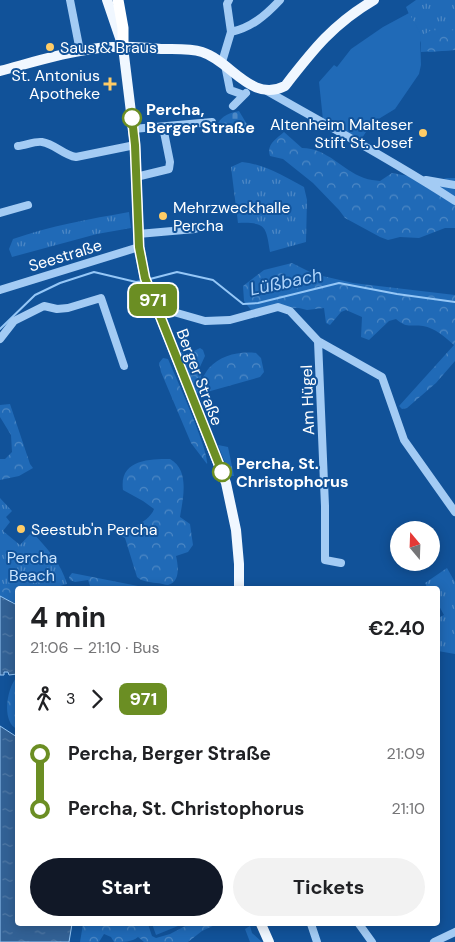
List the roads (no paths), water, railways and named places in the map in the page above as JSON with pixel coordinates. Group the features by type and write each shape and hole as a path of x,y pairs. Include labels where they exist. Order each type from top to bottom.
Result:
{"highway":[{"path":"118,0 123,28 123,47"}],"main road":[{"name":"Berger Straße","path":"107,0 123,47 135,145 139,247 145,278 226,483 236,530 239,586"},
{"path":"0,72 39,60 93,48 123,47 200,52 215,57 252,86 267,91 276,90 284,86 325,36 374,0"},
{"path":"262,926 269,942"}],"street":[{"path":"70,0 80,51"},
{"path":"231,32 242,30 252,24 280,0"},
{"path":"226,1 231,32 223,63 233,106 252,86"},
{"path":"230,90 244,95"},
{"path":"267,91 422,179 455,201"},
{"path":"133,130 212,122"},
{"path":"136,176 169,169 170,162 163,127"},
{"path":"18,146 41,142 52,145 67,155 76,157 135,145"},
{"path":"422,179 455,185"},
{"path":"0,213 28,205"},
{"path":"138,234 195,229"},
{"name":"Seestraße","path":"0,290 139,247"},
{"path":"0,339 14,321 44,306 57,309 68,308 102,298 124,366"},
{"path":"156,307 205,321 230,320 278,307 290,311 318,341 382,377 404,440 455,512"},
{"name":"Am Hügel","path":"318,341 325,506 325,560 342,563"},
{"path":"312,926 317,942"},
{"path":"360,926 372,942"},
{"path":"434,942 455,932"}],"water":[{"path":"0,596 15,604 15,674 9,675 8,672 4,672 4,675 0,675"},
{"path":"0,726 15,736 15,926 72,926 69,942 0,942"}],"waterway":[{"name":"Lüßbach","path":"0,329 35,295 60,283 94,272 136,282 143,281"},
{"name":"Lüßbach","path":"150,279 177,272 213,280 243,304 258,303 339,283 455,302"}],"place":[{"name":"Saus & Braus","path":"50,47"},
{"name":"St. Antonius Apotheke","path":"110,84"},
{"name":"Percha, Berger Straße","path":"132,118"},
{"name":"Altenheim Malteser Stift St. Josef","path":"423,133"},
{"name":"Mehrzweckhalle Percha","path":"163,216"},
{"name":"Percha, St. Christophorus","path":"222,472"},
{"name":"Seestub'n Percha","path":"21,529"}],"park label":[{"name":"Percha Beach","path":"32,566"}]}
